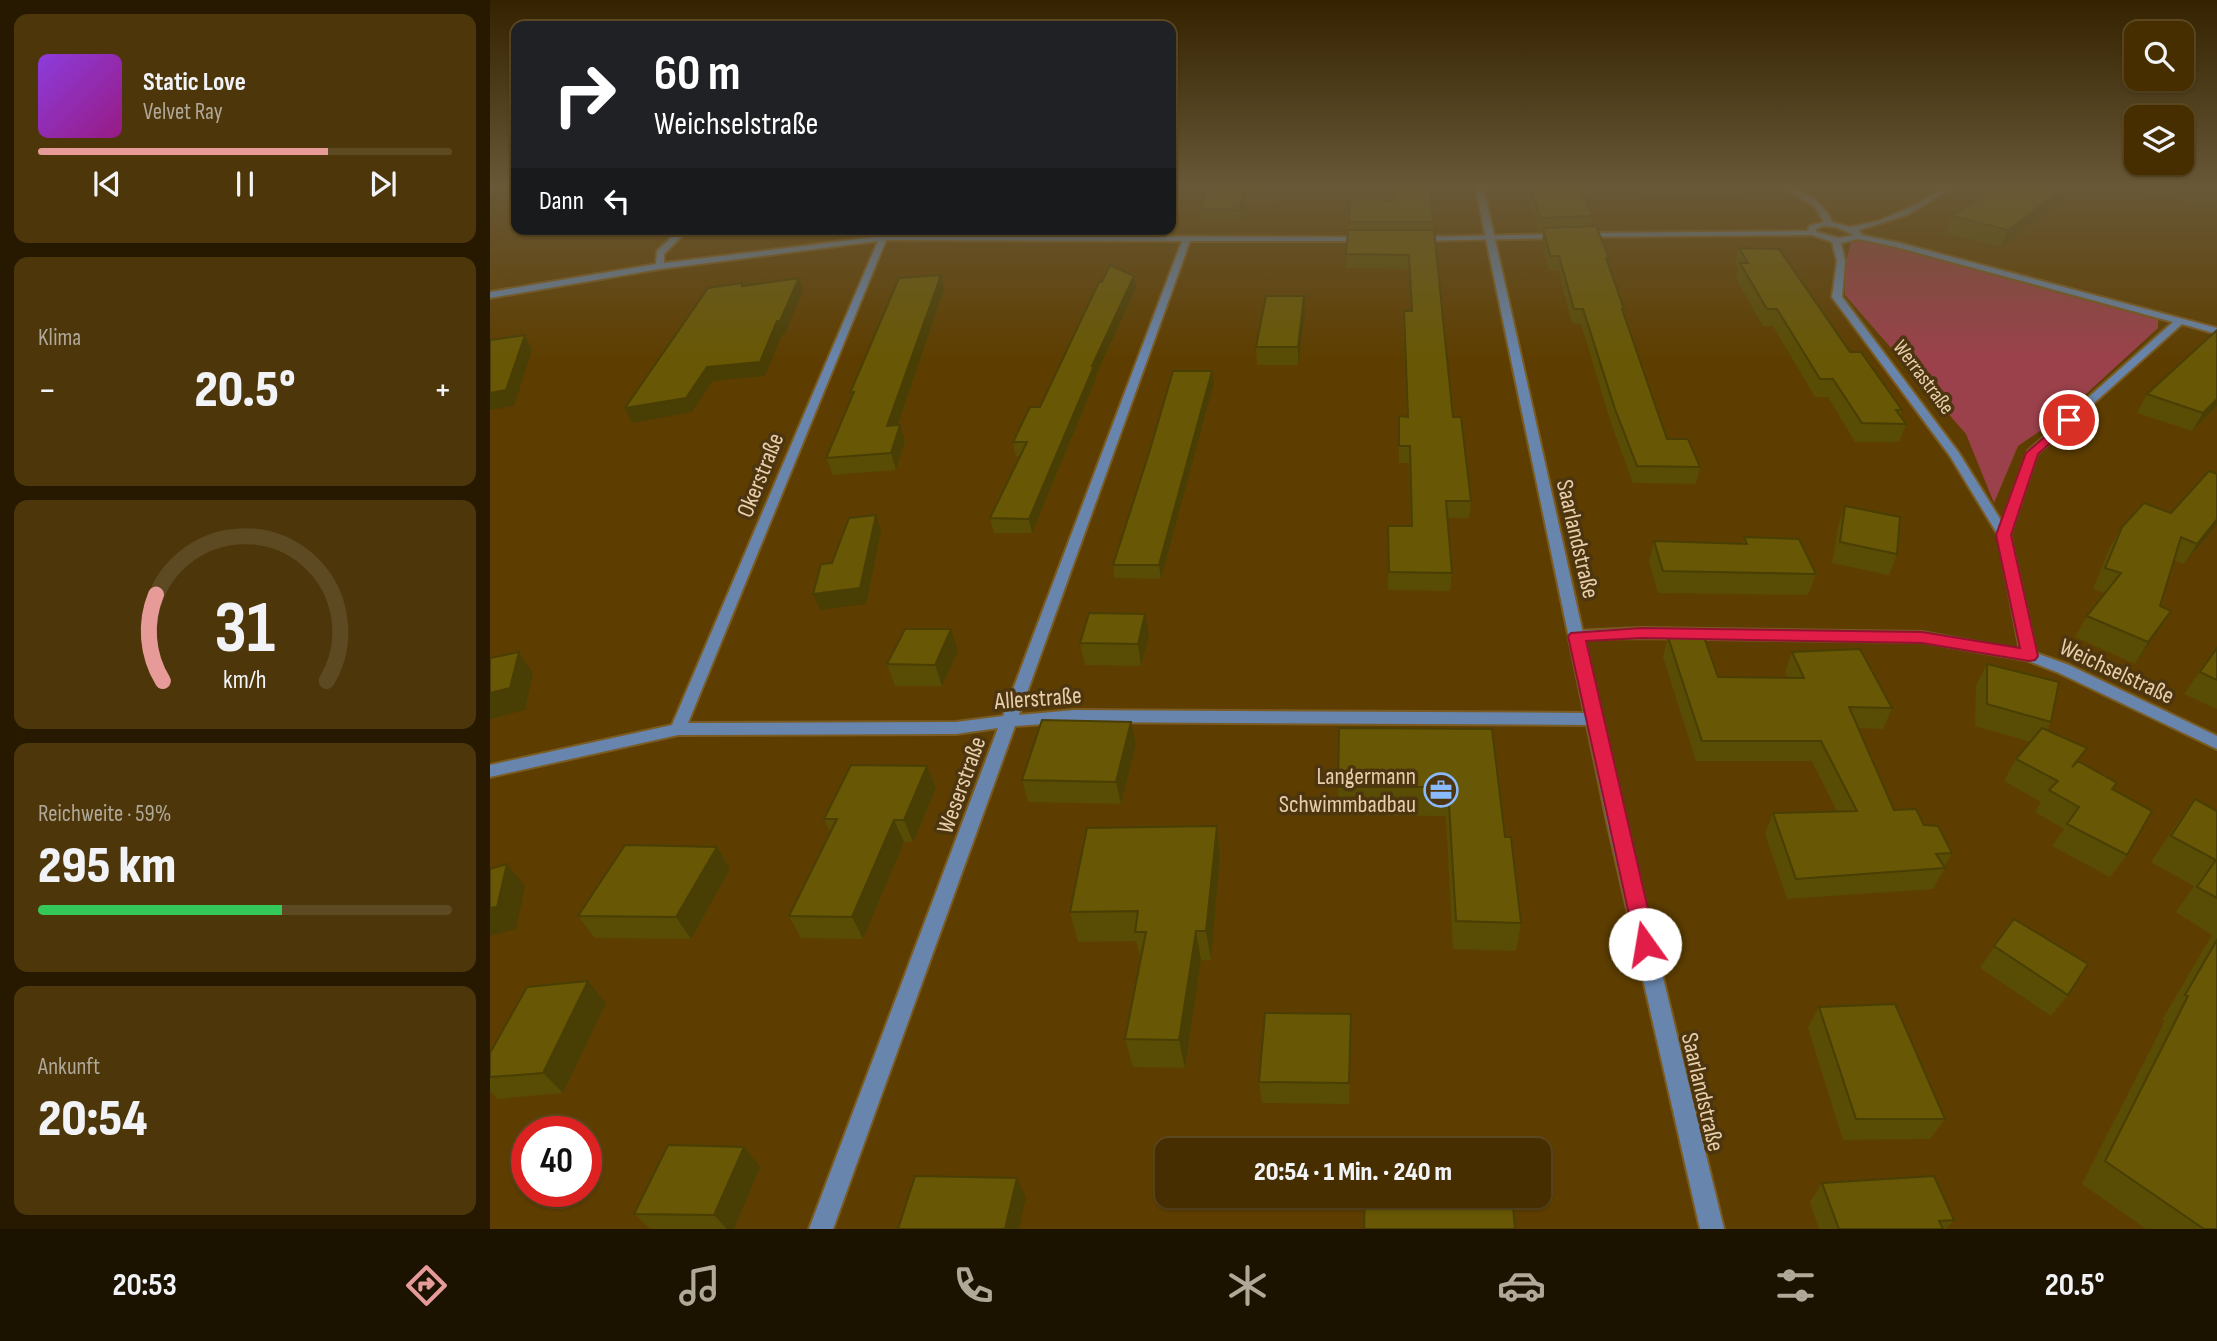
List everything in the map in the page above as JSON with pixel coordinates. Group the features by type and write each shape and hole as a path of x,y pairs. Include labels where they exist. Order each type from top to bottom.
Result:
{"street":[{"path":"660,266 660,253 670,243"},
{"path":"490,295 660,266 840,243"},
{"name":"Okerstraße","path":"678,729 881,243"},
{"name":"Weserstraße","path":"821,1229 1185,243"},
{"name":"Saarlandstraße","path":"1491,243 1594,719 1712,1229"},
{"name":"Werrastraße","path":"1837,243 1841,261 1837,297 1955,455 2004,535 2029,656"},
{"path":"1891,243 2217,331"},
{"path":"2004,535 2032,453 2180,321"},
{"name":"Weichselstraße","path":"1576,636 1642,633 1922,638 2029,656 2085,679 2217,743"},
{"name":"Allerstraße","path":"490,771 678,729 956,728 1074,716 1594,719"}],"shaded area":[{"path":"1851,243 1876,243 2158,320 2158,328 2062,416 2018,446 1994,503 1966,434 1845,295 1844,269"}],"building":[{"path":"1347,243 1435,243 1453,417 1461,417 1471,501 1446,501 1452,573 1389,572 1388,526 1412,526 1410,446 1399,446 1399,416 1408,417 1404,311 1412,311 1409,255 1346,254"},
{"path":"1547,243 1603,243 1622,309 1667,439 1688,439 1700,467 1637,466 1615,409 1583,309 1574,309 1559,256 1550,256"},
{"path":"1739,248 1779,249 1850,352 1861,352 1902,410 1896,410 1906,424 1862,423 1833,379 1820,379 1777,309 1767,309 1740,263 1748,263"},
{"path":"1110,265 1134,276 1092,366 1029,519 990,518 1027,442 1013,442 1030,407 1040,407 1099,282 1102,282"},
{"path":"941,275 887,426 900,425 891,453 826,458 854,392 850,393 899,278"},
{"path":"799,278 760,362 707,367 686,398 625,408 708,288"},
{"path":"1266,296 1304,296 1298,347 1256,347"},
{"path":"2217,330 2217,399 2203,413 2147,394"},
{"path":"525,335 506,390 490,393 490,340"},
{"path":"1173,371 1212,371 1159,565 1113,565 1149,453"},
{"path":"2209,471 2217,474 2217,519 2197,544 2181,537 2160,606 2171,611 2148,642 2087,616 2121,573 2105,568 2122,527 2144,503 2171,513"},
{"path":"1845,506 1900,517 1897,554 1840,542"},
{"path":"876,515 860,588 813,594 821,564 832,563 849,518"},
{"path":"1744,537 1799,539 1816,574 1663,571 1654,541 1747,544"},
{"path":"1089,613 1145,614 1138,644 1080,643"},
{"path":"905,629 951,629 935,665 887,664"},
{"path":"1668,637 1704,637 1718,677 1804,678 1792,652 1860,649 1892,708 1849,707 1894,810 1916,809 1924,825 1938,826 1952,853 1936,854 1945,868 1796,879 1773,813 1857,811 1821,741 1702,741"},
{"path":"2217,648 2217,680 2200,672"},
{"path":"519,652 510,688 490,693 490,658"},
{"path":"1987,664 2059,682 2051,722 1987,704"},
{"path":"1042,720 1131,722 1116,782 1022,780"},
{"path":"1339,728 1492,729 1505,837 1511,837 1521,923 1456,921 1448,787 1338,787"},
{"path":"2042,728 2087,748 2072,767 2078,761 2117,783 2112,789 2152,811 2127,855 2067,824 2079,807 2049,790 2058,781 2016,759"},
{"path":"851,765 927,766 904,820 894,820 852,917 789,916 837,819 824,819"},
{"path":"2195,799 2217,811 2217,898 2197,887 2216,860 2171,836"},
{"path":"1217,826 1206,931 1196,931 1179,1040 1125,1039 1146,932 1135,932 1138,911 1070,912 1087,828"},
{"path":"625,845 717,847 676,917 578,916"},
{"path":"507,864 497,907 490,908 490,869"},
{"path":"2014,919 2088,964 2068,995 1994,946"},
{"path":"2217,940 2217,1229 2204,1229 2105,1161 2188,996 2185,995"},
{"path":"588,981 543,1073 490,1077 490,1053 527,987"},
{"path":"1895,1004 1945,1119 1856,1119 1819,1007"},
{"path":"1265,1013 1351,1014 1349,1083 1259,1082"},
{"path":"668,1145 744,1147 714,1215 634,1214"},
{"path":"915,1176 1017,1178 1005,1229 898,1229"},
{"path":"1934,1176 1954,1220 1939,1221 1943,1229 1839,1229 1822,1183"},
{"path":"1365,1208 1513,1208 1515,1229 1364,1229"}],"place":[{"name":"Langermann Schwimmbadbau","path":"1441,790"}],"route":[{"path":"1645,944 1576,636 1642,633 1922,638 2029,656 2004,535 2032,453 2069,420"}]}
